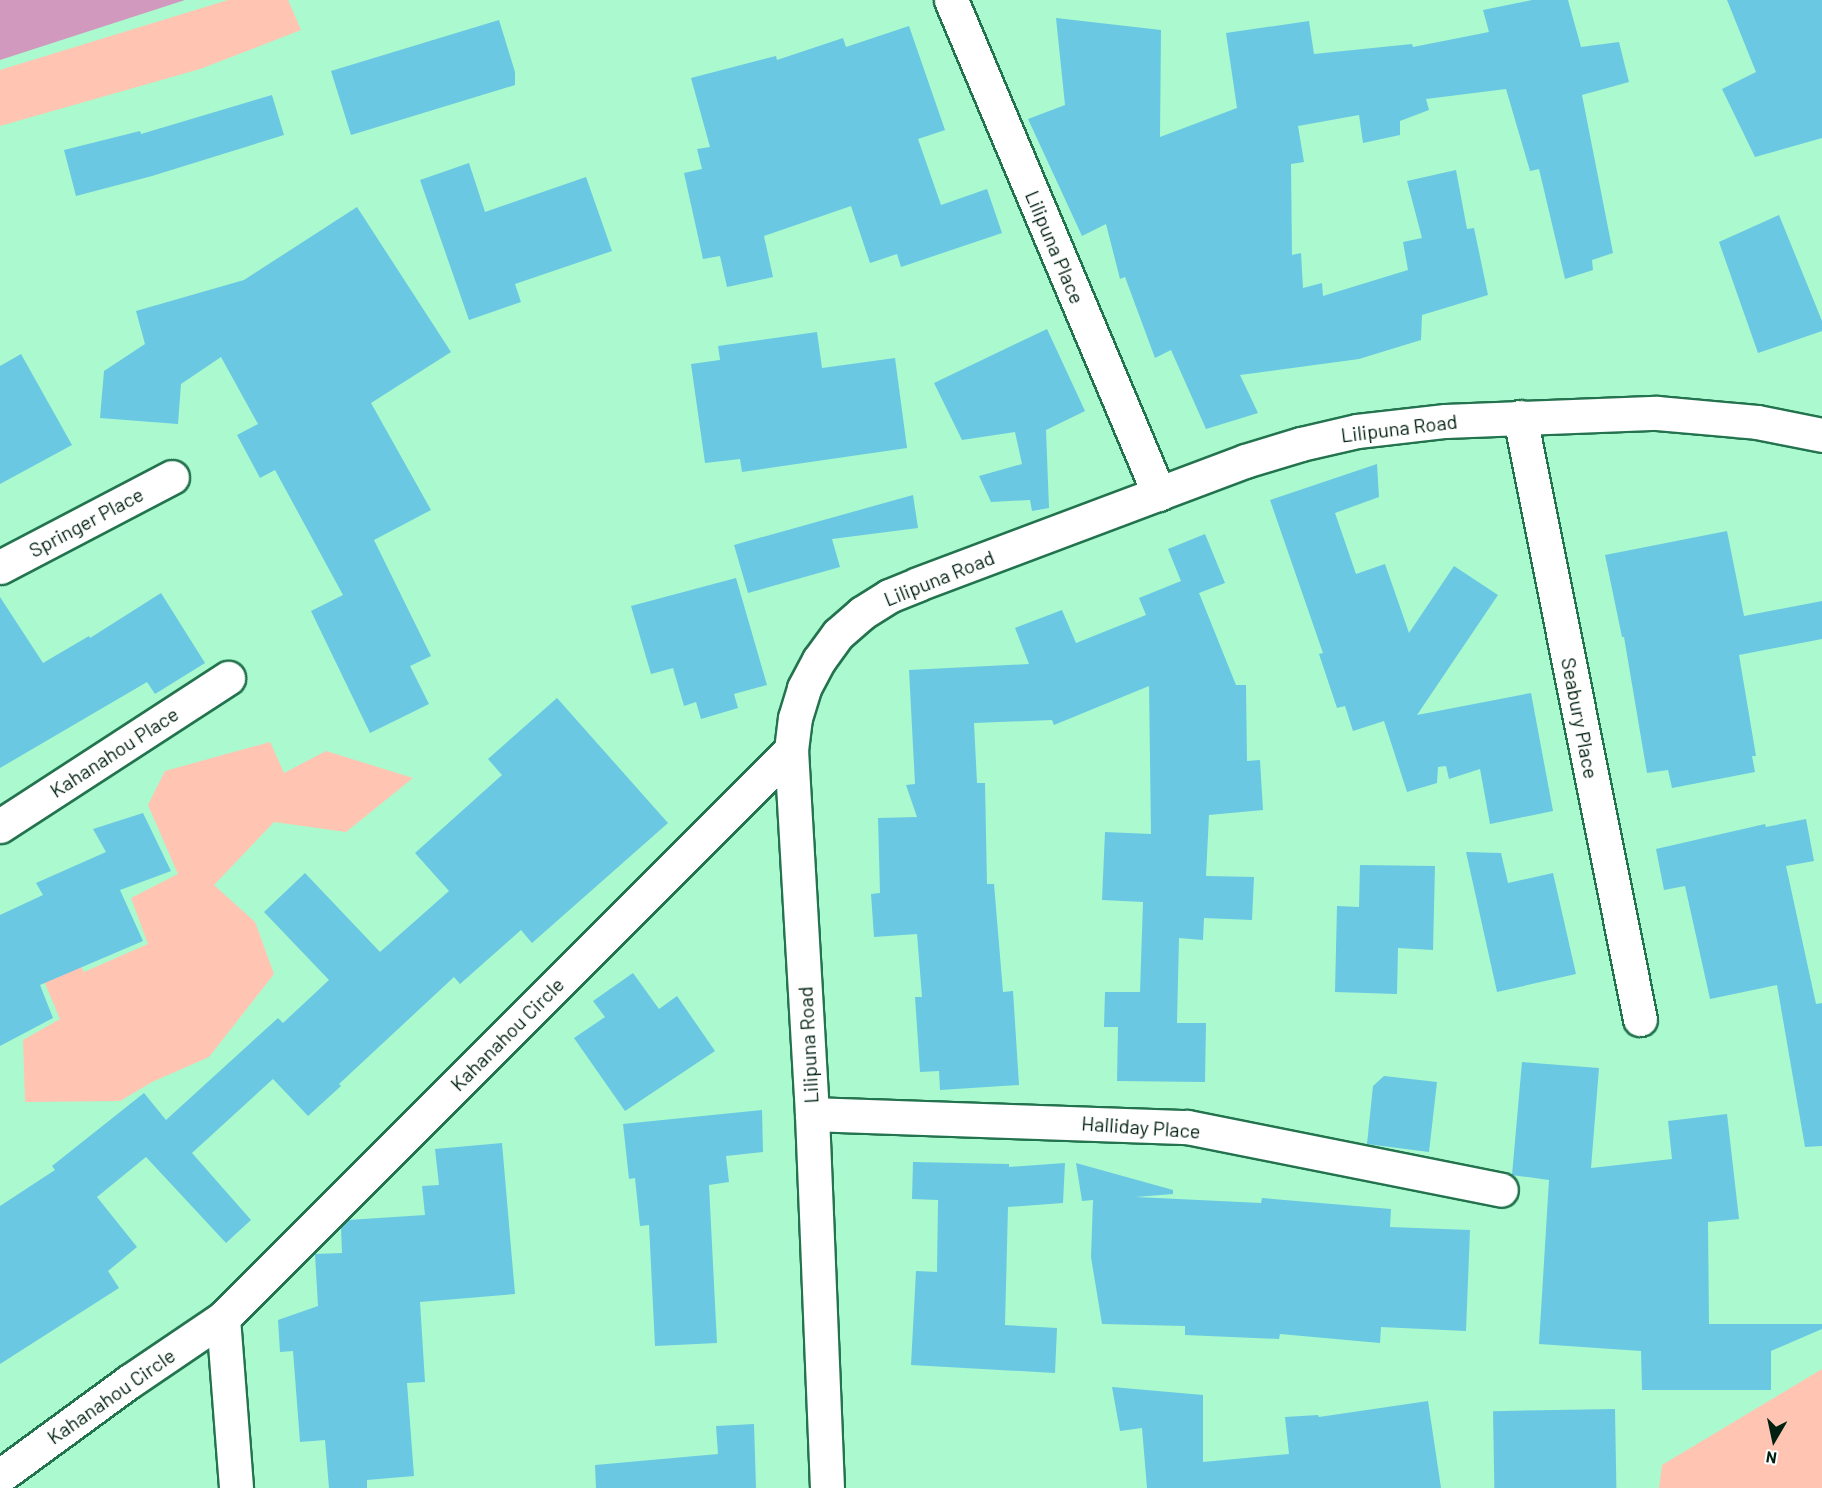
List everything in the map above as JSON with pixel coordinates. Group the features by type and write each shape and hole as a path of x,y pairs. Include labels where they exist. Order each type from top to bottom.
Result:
{"street":[{"name":"Lilipuna Place","path":"951,0 1159,494"},
{"name":"Lilipuna Road","path":"827,1488 812,1114 791,750 795,718 804,688 819,660 838,634 862,613 889,596 918,584 1245,461 1300,444 1357,431 1423,423 1520,417 1667,413 1757,422 1822,435"},
{"name":"Seabury Place","path":"1520,417 1640,1019"},
{"name":"Springer Place","path":"0,567 172,477"},
{"name":"Kahanahou Place","path":"0,826 228,678"},
{"name":"Kahanahou Circle","path":"0,1476 130,1381 223,1318 791,750"},
{"name":"Halliday Place","path":"812,1114 1187,1127 1501,1190"},
{"path":"223,1318 236,1488"}],"shaded area":[{"path":"0,0 185,0 0,60"},
{"path":"228,0 288,0 301,30 200,69 0,126 0,70"},
{"path":"270,742 284,773 326,751 413,778 346,832 274,822 214,885 255,922 274,974 209,1057 152,1082 120,1101 25,1102 23,1040 60,1019 17,917 49,913 84,972 148,944 131,898 178,874 148,805 165,771"},
{"path":"1822,1369 1822,1488 1659,1488 1662,1465"}],"building":[{"path":"1532,0 1568,0 1581,47 1619,42 1629,82 1582,95 1613,253 1592,260 1593,270 1565,279 1539,169 1530,171 1506,89 1426,99 1429,110 1400,121 1400,135 1363,143 1359,115 1298,126 1304,162 1291,164 1292,255 1301,253 1303,288 1322,283 1323,296 1408,270 1403,242 1422,238 1407,181 1456,170 1467,229 1474,228 1488,295 1422,315 1421,340 1359,359 1240,375 1258,413 1206,429 1171,350 1155,358 1125,277 1120,279 1106,224 1082,236 1028,119 1065,105 1056,18 1161,30 1160,137 1237,108 1226,33 1309,21 1314,54 1412,44 1413,47 1489,32 1483,10"},
{"path":"1727,0 1822,0 1822,138 1755,157 1722,89 1756,72"},
{"path":"499,20 515,72 515,85 351,135 331,71"},
{"path":"909,26 945,130 918,139 941,205 987,189 1002,233 901,267 897,254 870,263 851,206 764,236 773,277 727,287 720,256 703,259 684,173 702,169 697,149 710,147 691,78 776,56 777,60 843,38 846,47"},
{"path":"272,95 284,135 152,176 76,196 64,150 140,131 141,134"},
{"path":"469,163 485,212 586,177 612,251 515,284 521,302 469,320 420,180"},
{"path":"357,207 451,352 371,403 431,510 374,540 431,656 410,666 429,704 370,733 311,611 343,595 275,470 260,478 237,435 258,424 221,357 181,384 178,424 100,418 104,371 145,344 136,311 244,280"},
{"path":"1779,215 1822,321 1822,331 1758,353 1719,242"},
{"path":"1047,329 1085,411 1046,430 1049,508 1032,511 1030,500 991,502 979,476 1022,464 1015,432 962,440 934,383"},
{"path":"817,332 822,368 895,358 907,448 742,472 740,459 705,463 691,364 720,360 718,346"},
{"path":"21,354 72,445 0,484 0,366"},
{"path":"1377,464 1379,497 1335,513 1356,574 1385,564 1409,633 1454,566 1498,595 1417,715 1531,693 1553,811 1490,824 1480,769 1449,779 1446,766 1438,767 1437,783 1407,792 1384,721 1353,731 1345,706 1337,708 1319,654 1323,653 1270,500"},
{"path":"913,495 918,528 832,539 840,567 748,593 734,545"},
{"path":"1727,531 1744,616 1822,601 1822,639 1739,655 1756,756 1752,756 1755,772 1672,788 1668,770 1647,773 1624,637 1622,637 1605,555"},
{"path":"1205,534 1225,583 1199,593 1236,685 1246,685 1247,761 1260,760 1263,810 1209,815 1206,876 1254,877 1252,920 1204,918 1203,940 1179,938 1177,1023 1206,1023 1205,1082 1117,1081 1118,1027 1104,1027 1105,992 1140,992 1143,902 1102,900 1105,832 1151,834 1149,686 1054,725 1052,720 974,723 977,783 985,783 987,884 994,884 1003,992 1013,991 1019,1085 940,1090 939,1071 920,1072 915,997 922,997 917,934 874,937 871,894 880,893 878,818 917,817 906,785 915,784 909,670 1029,664 1015,628 1062,610 1076,643 1146,615 1139,598 1181,581 1168,549"},
{"path":"736,578 767,685 734,694 738,708 701,719 696,702 684,706 673,668 651,674 631,606"},
{"path":"161,593 205,663 155,694 147,682 0,768 0,597 43,663 89,636 90,638"},
{"path":"557,698 668,823 532,943 521,930 460,984 454,977 339,1084 341,1086 308,1116 273,1079 192,1153 251,1220 226,1243 146,1157 97,1197 137,1247 108,1271 119,1288 0,1364 0,1206 55,1170 52,1166 144,1093 166,1120 278,1018 283,1023 329,980 264,912 305,873 380,952 449,891 415,853 502,775 488,759"},
{"path":"143,813 171,871 120,890 143,941 40,985 53,1018 0,1046 0,915 43,895 36,883 106,852 93,829"},
{"path":"1806,819 1814,861 1786,866 1816,1004 1822,1003 1822,1146 1805,1147 1777,985 1710,999 1685,886 1664,890 1656,849 1765,824 1766,827"},
{"path":"1466,852 1501,853 1508,883 1553,873 1576,974 1497,992"},
{"path":"1360,865 1435,866 1433,950 1398,948 1397,994 1335,992 1337,906 1359,907"},
{"path":"633,973 659,1009 677,996 715,1051 625,1111 574,1038 605,1017 593,1001"},
{"path":"1522,1062 1599,1068 1591,1168 1672,1159 1668,1121 1727,1114 1739,1219 1708,1222 1709,1324 1822,1324 1822,1329 1771,1351 1771,1390 1642,1390 1641,1351 1539,1344 1549,1180 1512,1175"},
{"path":"1384,1076 1437,1082 1429,1152 1367,1144 1373,1086"},
{"path":"762,1110 763,1152 726,1156 729,1182 709,1185 717,1343 655,1346 649,1225 640,1226 635,1178 629,1179 623,1124"},
{"path":"502,1143 515,1294 420,1302 425,1382 407,1383 414,1476 367,1480 367,1488 329,1488 325,1440 300,1442 293,1351 280,1352 278,1320 318,1306 315,1254 342,1253 341,1227 348,1220 425,1215 422,1186 439,1185 435,1149"},
{"path":"913,1162 1009,1164 1009,1167 1065,1163 1063,1203 1008,1207 1005,1325 1057,1328 1055,1373 911,1365 916,1271 937,1272 938,1200 912,1199"},
{"path":"1076,1163 1173,1190 1173,1194 1136,1197 1261,1203 1262,1198 1391,1209 1390,1227 1470,1230 1466,1331 1381,1327 1380,1343 1280,1334 1279,1339 1185,1335 1185,1326 1102,1324 1091,1257 1093,1200 1082,1201"},
{"path":"1112,1387 1203,1395 1203,1462 1289,1454 1285,1417 1318,1415 1319,1417 1428,1401 1441,1488 1147,1488 1142,1428 1120,1431"},
{"path":"1615,1409 1616,1488 1494,1488 1493,1411"},
{"path":"754,1424 756,1488 596,1488 595,1465 718,1454 716,1426"}]}
